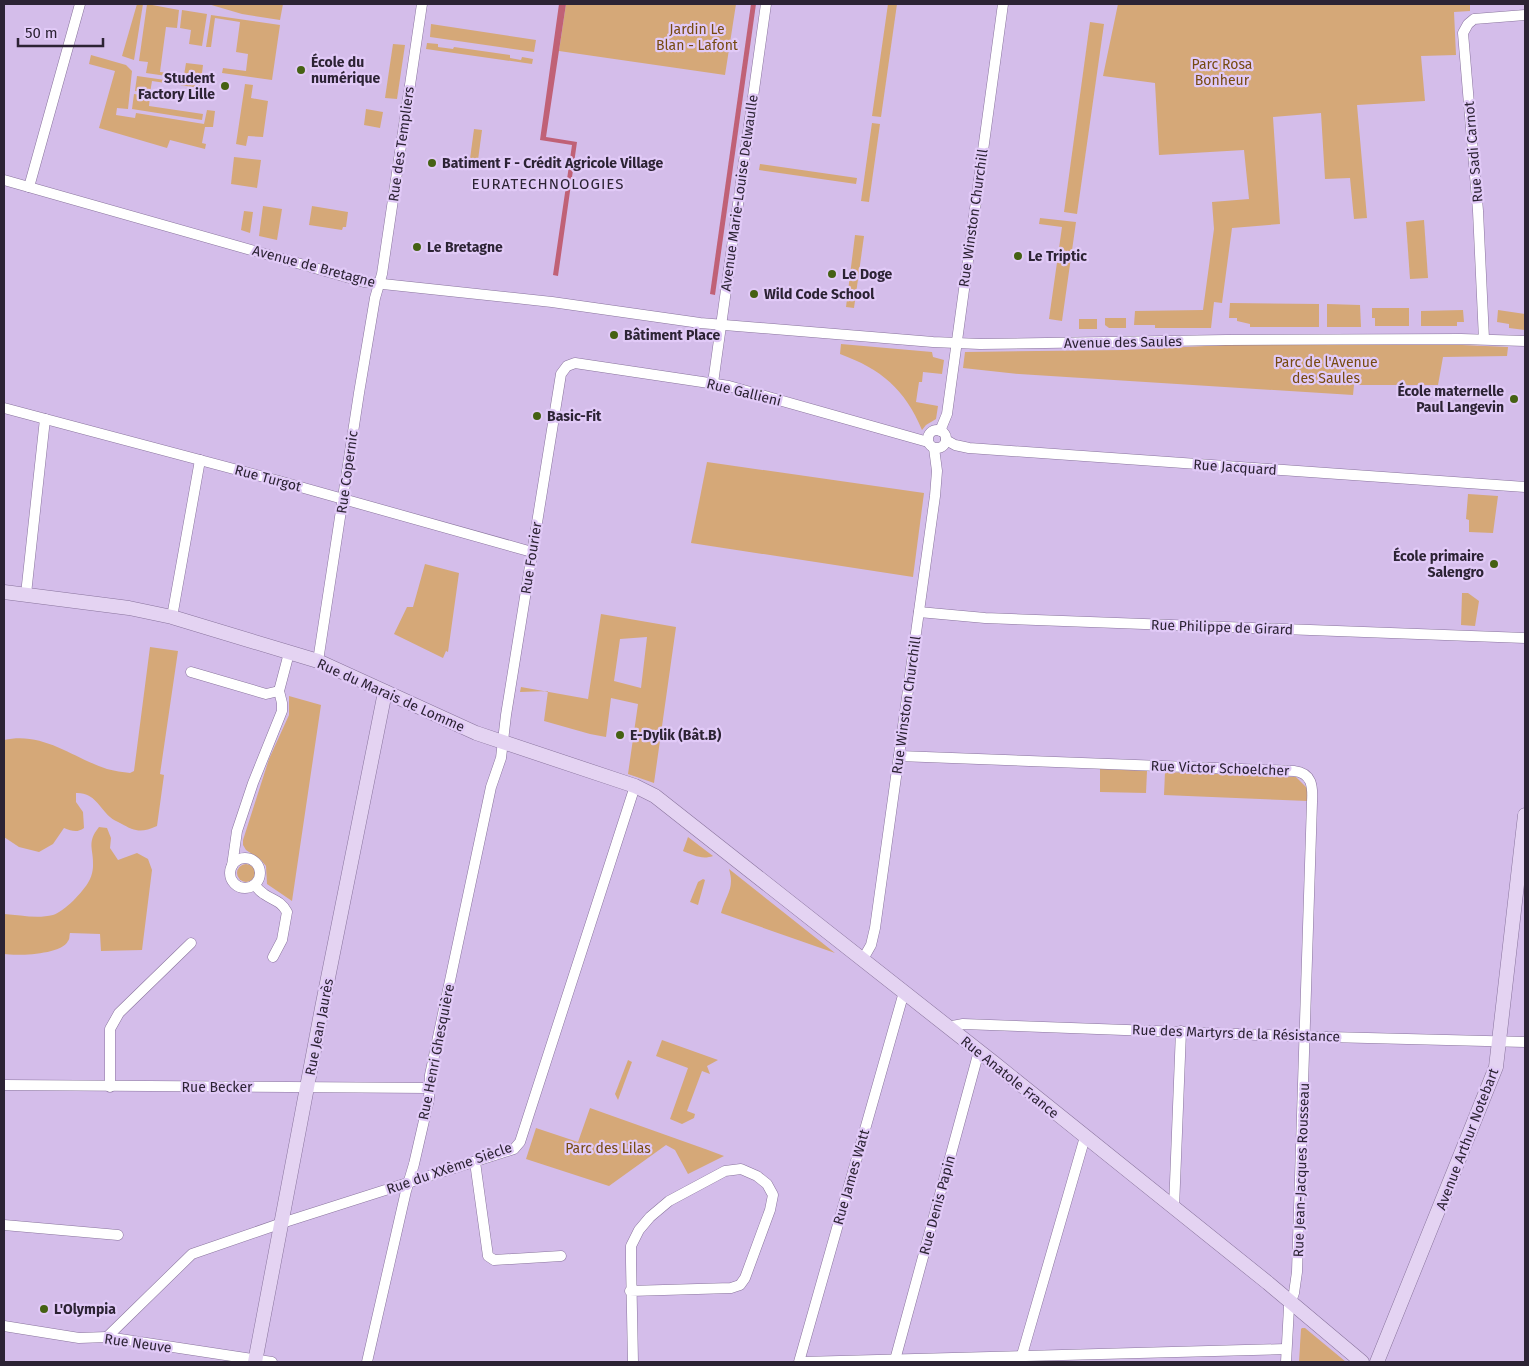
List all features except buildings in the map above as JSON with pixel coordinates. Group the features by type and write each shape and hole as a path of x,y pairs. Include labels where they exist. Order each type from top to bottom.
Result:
{"street":[{"path":"29,187 80,4"},
{"name":"Rue des Templiers","path":"380,284 422,4"},
{"name":"Avenue Marie-Louise Delwaulle","path":"713,383 766,4"},
{"name":"Rue Winston Churchill","path":"940,431 947,414 1003,4"},
{"name":"Rue Sadi Carnot","path":"1484,339 1478,211 1464,33 1468,24 1474,19 1525,15"},
{"name":"Avenue de Bretagne","path":"4,180 364,282 514,298 720,325"},
{"name":"Rue Copernic","path":"318,661 375,298 380,284"},
{"name":"Avenue des Saules","path":"720,325 956,343 1484,339 1512,342 1525,341"},
{"name":"Rue Gallieni","path":"561,374 567,366 575,363 729,386 931,445"},
{"name":"Rue Fourier","path":"503,742 561,374"},
{"name":"Rue Turgot","path":"4,408 532,552"},
{"path":"26,594 45,419"},
{"path":"934,430 940,431 944,434 946,440 940,447 931,445 929,434 934,430"},
{"name":"Rue Jacquard","path":"946,440 955,445 969,448 1525,487"},
{"name":"Rue Winston Churchill","path":"863,959 873,940 936,496 937,470 931,445"},
{"path":"172,617 200,460"},
{"name":"Rue du Marais de Lomme","path":"4,592 129,608 172,617 318,661 449,722 635,786 655,796"},
{"name":"Rue Philippe de Girard","path":"919,612 985,618 1525,638"},
{"path":"232,866 239,859 248,858 257,863 260,877 255,885 245,888 235,884 230,876 238,831 253,783 282,711 279,691 289,653"},
{"path":"190,672 266,694 279,691"},
{"name":"Rue Jean Jaurès","path":"255,1361 385,692"},
{"name":"Rue Henri Ghesquière","path":"367,1362 407,1183 414,1164 429,1099 430,1074 486,807 501,758 503,742"},
{"name":"Rue Victor Schoelcher","path":"900,756 1294,771 1308,776 1313,789 1305,1036"},
{"name":"Rue du XXème Siècle","path":"107,1337 192,1254 282,1223 514,1149 520,1142 635,786"},
{"name":"Rue Anatole France","path":"655,796 947,1026 1174,1208 1361,1362"},
{"name":"Avenue Arthur Notebart","path":"1377,1362 1491,1082 1497,1061 1525,815"},
{"path":"255,885 264,894 284,905 288,912 282,940 273,957"},
{"path":"110,1087 110,1029 119,1013 191,943"},
{"name":"Rue James Watt","path":"801,1362 904,992"},
{"name":"Rue des Martyrs de la Résistance","path":"947,1026 963,1024 1525,1042"},
{"path":"1174,1208 1181,1031"},
{"name":"Rue Jean-Jacques Rousseau","path":"1286,1362 1291,1303 1298,1272 1305,1036"},
{"name":"Rue Denis Papin","path":"895,1360 978,1051"},
{"name":"Rue Becker","path":"4,1085 429,1088"},
{"path":"1022,1355 1085,1137"},
{"path":"475,1162 488,1256 494,1260 561,1256"},
{"path":"630,1291 731,1288 740,1285 745,1278 770,1210 773,1195 767,1184 757,1176 740,1169 725,1171 669,1201 650,1217 639,1230 631,1246 630,1291 633,1362"},
{"path":"4,1225 118,1235"},
{"name":"Rue Neuve","path":"4,1326 79,1338 107,1337 255,1361 272,1362"},
{"path":"801,1362 1022,1355 1286,1350"}],"green space":[{"path":"137,4 143,4 134,60 122,56"},
{"path":"147,4 179,10 177,28 166,27 160,72 184,75 186,63 203,65 201,81 146,73 148,62 139,61"},
{"path":"208,4 283,4 280,20 242,14"},
{"name":"Jardin Le Blan - Lafont","path":"566,4 736,4 725,75 559,51"},
{"path":"888,4 897,4 881,117 872,116"},
{"name":"Parc Rosa Bonheur","path":"1118,4 1470,4 1470,11 1454,12 1456,55 1421,56 1425,101 1357,105 1367,218 1354,219 1350,178 1325,179 1321,113 1273,117 1280,224 1232,228 1222,303 1214,302 1211,328 1155,328 1155,325 1134,325 1135,311 1203,310 1214,229 1212,202 1249,199 1244,150 1159,155 1155,83 1103,76"},
{"path":"182,10 207,14 202,46 189,44 191,30 180,28"},
{"path":"211,15 280,25 272,80 222,73 223,68 246,71 248,54 236,52 240,22 215,18 211,47 206,47"},
{"path":"1090,22 1104,24 1077,214 1064,212"},
{"path":"431,24 536,40 534,52 430,37"},
{"path":"427,43 438,44 438,47 453,49 454,47 510,55 510,58 521,60 522,57 533,59 532,64 426,49"},
{"path":"393,44 405,45 397,99 385,98"},
{"path":"91,55 126,65 132,71 128,109 117,108 116,115 135,118 136,113 204,124 207,110 215,111 213,127 205,127 202,143 206,144 205,149 170,140 167,148 99,128 115,71 89,64"},
{"path":"137,76 200,85 200,88 152,81 150,93 135,91"},
{"path":"245,84 253,85 251,98 268,101 263,137 248,136 246,146 236,144"},
{"path":"134,94 150,96 149,106 203,114 202,120 132,109"},
{"path":"366,109 383,112 380,128 364,125"},
{"path":"872,123 880,124 869,202 861,201"},
{"path":"474,129 482,130 478,160 470,159"},
{"path":"234,157 261,160 257,188 231,184"},
{"path":"760,164 857,178 856,184 759,170"},
{"path":"263,206 282,209 277,240 259,236"},
{"path":"312,206 348,212 346,227 343,227 342,230 309,225"},
{"path":"244,211 253,212 250,233 241,230"},
{"path":"1040,218 1076,222 1062,321 1049,319 1062,227 1039,224"},
{"path":"1424,220 1428,278 1410,279 1406,222"},
{"path":"855,235 864,236 854,308 846,307"},
{"path":"1230,303 1319,304 1319,327 1250,327 1250,324 1237,321 1237,318 1229,318"},
{"path":"1327,304 1360,305 1361,327 1327,327"},
{"path":"1372,308 1409,308 1409,326 1375,326 1375,318 1372,318"},
{"path":"1463,310 1464,322 1457,322 1457,326 1421,326 1421,311"},
{"path":"1498,310 1525,314 1525,330 1509,328 1509,324 1497,322"},
{"path":"1105,318 1126,318 1126,328 1109,328 1105,325"},
{"path":"1079,319 1097,319 1097,329 1079,329"},
{"path":"841,344 932,352 933,357 944,360 942,374 923,372 922,382 919,382 916,402 938,406 936,419 922,430 908,403 890,382 868,366 840,354"},
{"name":"Parc de l'Avenue des Saules","path":"1226,345 1462,345 1508,347 1507,356 1443,357 1438,385 1354,385 1353,395 1019,374 963,368 965,352 1124,350"},
{"path":"707,462 924,493 913,577 691,543"},
{"path":"1468,494 1498,496 1493,533 1469,532 1469,520 1466,519"},
{"path":"425,564 459,573 448,652 446,651 443,658 394,634 407,607 413,607"},
{"path":"1462,593 1468,593 1479,601 1475,626 1461,625"},
{"path":"601,614 676,627 654,783 628,774 638,704 611,698 606,737 544,721 548,692 588,699","holes":["647,637 641,688 614,681 620,639"]},
{"path":"150,647 178,651 160,774 164,775 157,826 147,830 130,828 111,818 92,798 82,793 76,793 76,802 83,812 84,828 81,830 74,831 64,828 53,844 39,852 19,847 4,837 4,740 18,738 45,742 107,769 130,773 134,771"},
{"path":"521,687 544,691 520,692"},
{"path":"289,696 321,705 292,901 267,884 266,866 261,860 246,850 243,845 269,759 289,715"},
{"path":"1100,769 1147,771 1146,793 1100,792"},
{"path":"1165,772 1296,777 1307,788 1308,801 1164,795"},
{"path":"99,827 107,828 111,838 110,848 118,860 137,853 148,859 152,870 142,950 101,951 100,934 70,933 69,939 64,946 48,952 18,955 4,954 4,914 35,917 53,915 68,906 83,890 92,874 92,842"},
{"path":"688,837 713,856 701,857 683,851"},
{"path":"246,864 252,867 255,873 252,879 246,882 240,879 237,873 240,867"},
{"path":"729,869 835,953 721,913 731,882"},
{"path":"703,879 705,880 698,905 690,902 698,882"},
{"path":"662,1040 718,1060 707,1066 710,1074 702,1071 687,1111 695,1114 694,1118 682,1124 670,1119 688,1068 656,1056"},
{"path":"628,1060 632,1062 618,1100 615,1094"},
{"name":"Parc des Lilas","path":"590,1108 724,1156 688,1174 675,1150 666,1145 609,1186 526,1159 536,1128 578,1142"},
{"path":"1302,1328 1305,1328 1346,1362 1299,1362"}],"shaded area":[{"path":"559,4 566,4 546,137 577,142 558,276 553,275 572,145 540,140"},
{"path":"751,4 756,4 715,295 710,294"}],"place":[{"name":"École du numérique","path":"301,70"},
{"name":"Student Factory Lille","path":"225,86"},
{"name":"Batiment F - Crédit Agricole Village","path":"432,163"},
{"name":"Le Bretagne","path":"417,247"},
{"name":"Le Triptic","path":"1018,256"},
{"name":"Le Doge","path":"832,274"},
{"name":"Wild Code School","path":"754,294"},
{"name":"Bâtiment Place","path":"614,335"},
{"name":"École maternelle Paul Langevin","path":"1514,399"},
{"name":"Basic-Fit","path":"537,416"},
{"name":"École primaire Salengro","path":"1494,564"},
{"name":"E-Dylik (Bât.B)","path":"620,735"},
{"name":"L'Olympia","path":"44,1309"}],"district":[{"name":"EURATECHNOLOGIES","path":"548,184"}]}
